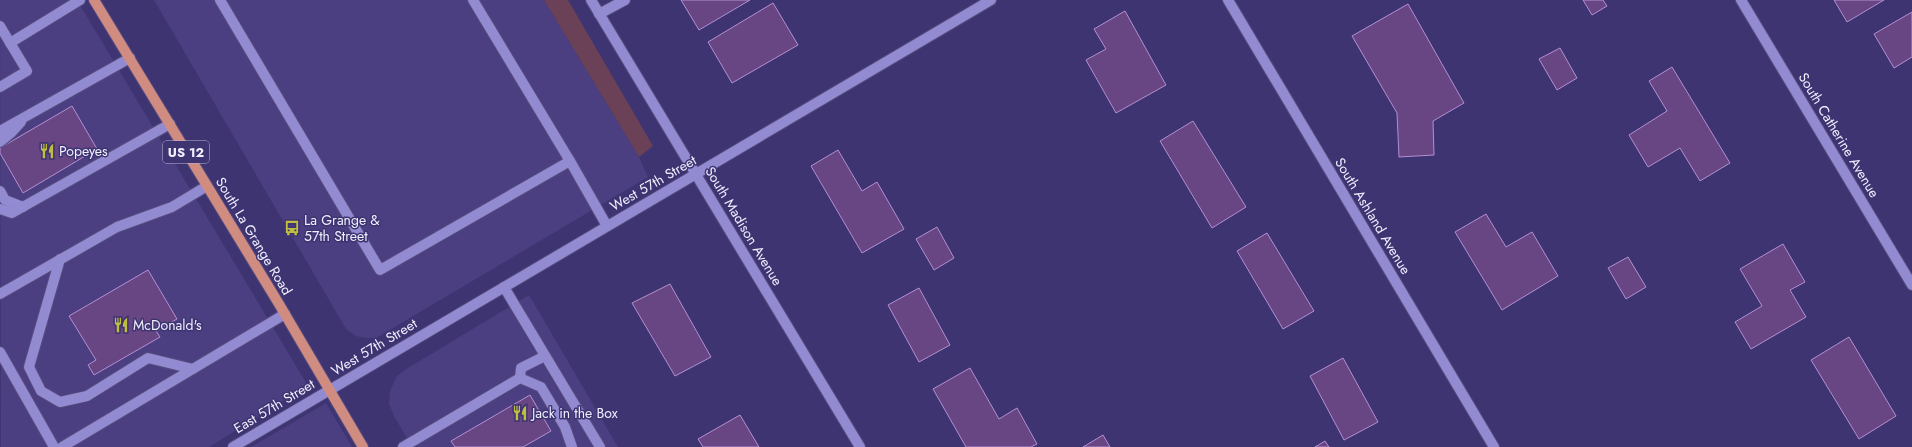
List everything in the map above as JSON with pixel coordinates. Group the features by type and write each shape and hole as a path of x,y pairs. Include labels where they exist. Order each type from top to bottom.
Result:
{"main road":[{"name":"South La Grange Road","path":"94,0 208,186 363,447"}],"street":[{"path":"10,43 80,0"},
{"path":"220,0 380,270 570,161"},
{"path":"473,0 570,161 607,226"},
{"name":"South Madison Avenue","path":"591,0 860,447"},
{"path":"599,14 625,0"},
{"name":"West 57th Street","path":"330,390 991,0"},
{"name":"South Ashland Avenue","path":"1228,0 1494,447"},
{"name":"South Catherine Avenue","path":"1741,0 1912,285"},
{"path":"0,26 26,71 0,87"},
{"path":"0,131 130,58"},
{"path":"0,142 11,133 25,117"},
{"path":"0,209 12,213 170,124"},
{"path":"0,294 117,227 172,207 208,186"},
{"path":"0,191 5,200 23,207"},
{"path":"60,260 29,367 40,391 60,402 87,396 148,358 193,369"},
{"path":"504,287 600,447"},
{"path":"62,447 285,314"},
{"path":"0,352 54,447"},
{"path":"520,378 521,368 545,356"},
{"path":"403,447 520,378"},
{"path":"520,378 541,387 565,427 572,447"},
{"name":"East 57th Street","path":"233,447 330,390"}],"shaded area":[{"path":"0,0 77,0 308,386 209,447 1,447"},
{"path":"154,0 544,0 639,157 648,177 376,338 356,336 346,329"},
{"path":"544,0 568,0 653,146 639,157"},
{"path":"529,295 618,447 412,447 394,416 389,404 390,391 397,376"},
{"path":"326,403 352,447 251,447"}],"building":[{"path":"681,0 750,0 699,30"},
{"path":"1583,0 1603,0 1607,6 1592,15"},
{"path":"1834,0 1884,0 1847,22"},
{"path":"773,3 798,45 732,83 708,42"},
{"path":"1408,4 1464,103 1433,121 1434,155 1399,157 1397,113 1352,36"},
{"path":"1125,11 1166,85 1116,113 1086,60 1106,49 1094,29"},
{"path":"1912,12 1912,57 1894,68 1874,34"},
{"path":"1560,48 1577,78 1557,90 1539,59"},
{"path":"1672,67 1730,163 1700,181 1680,148 1648,167 1629,135 1667,111 1649,81"},
{"name":"Popeyes","path":"72,106 97,149 23,193 0,153 0,148"},
{"path":"1193,121 1246,207 1212,228 1160,141"},
{"path":"838,150 862,191 877,182 904,229 862,253 811,166"},
{"path":"1486,214 1506,247 1532,232 1558,276 1502,310 1455,232"},
{"path":"937,227 954,258 934,270 916,239"},
{"path":"1267,233 1314,311 1283,329 1237,251"},
{"path":"1783,244 1805,282 1790,290 1806,317 1751,349 1735,322 1762,306 1740,269"},
{"path":"1628,257 1646,287 1626,299 1608,268"},
{"name":"McDonald's","path":"148,270 177,319 156,331 160,337 94,375 88,365 96,360 69,316"},
{"path":"670,284 711,357 675,376 632,303"},
{"path":"919,288 950,345 919,362 888,305"},
{"path":"1849,337 1896,416 1859,439 1811,360"},
{"path":"1343,358 1378,422 1344,440 1310,376"},
{"path":"970,368 999,419 1017,408 1037,444 1031,447 966,447 933,389"},
{"name":"Jack in the Box","path":"530,395 551,431 523,447 455,447 451,441"},
{"path":"740,415 759,447 703,447 698,439"},
{"path":"1103,435 1110,447 1083,447"},
{"path":"1325,441 1329,447 1315,447"}],"place":[{"name":"Popeyes","path":"47,151"},
{"name":"La Grange & 57th Street","path":"292,228"},
{"name":"McDonald's","path":"121,325"},
{"name":"Jack in the Box","path":"520,413"}]}
